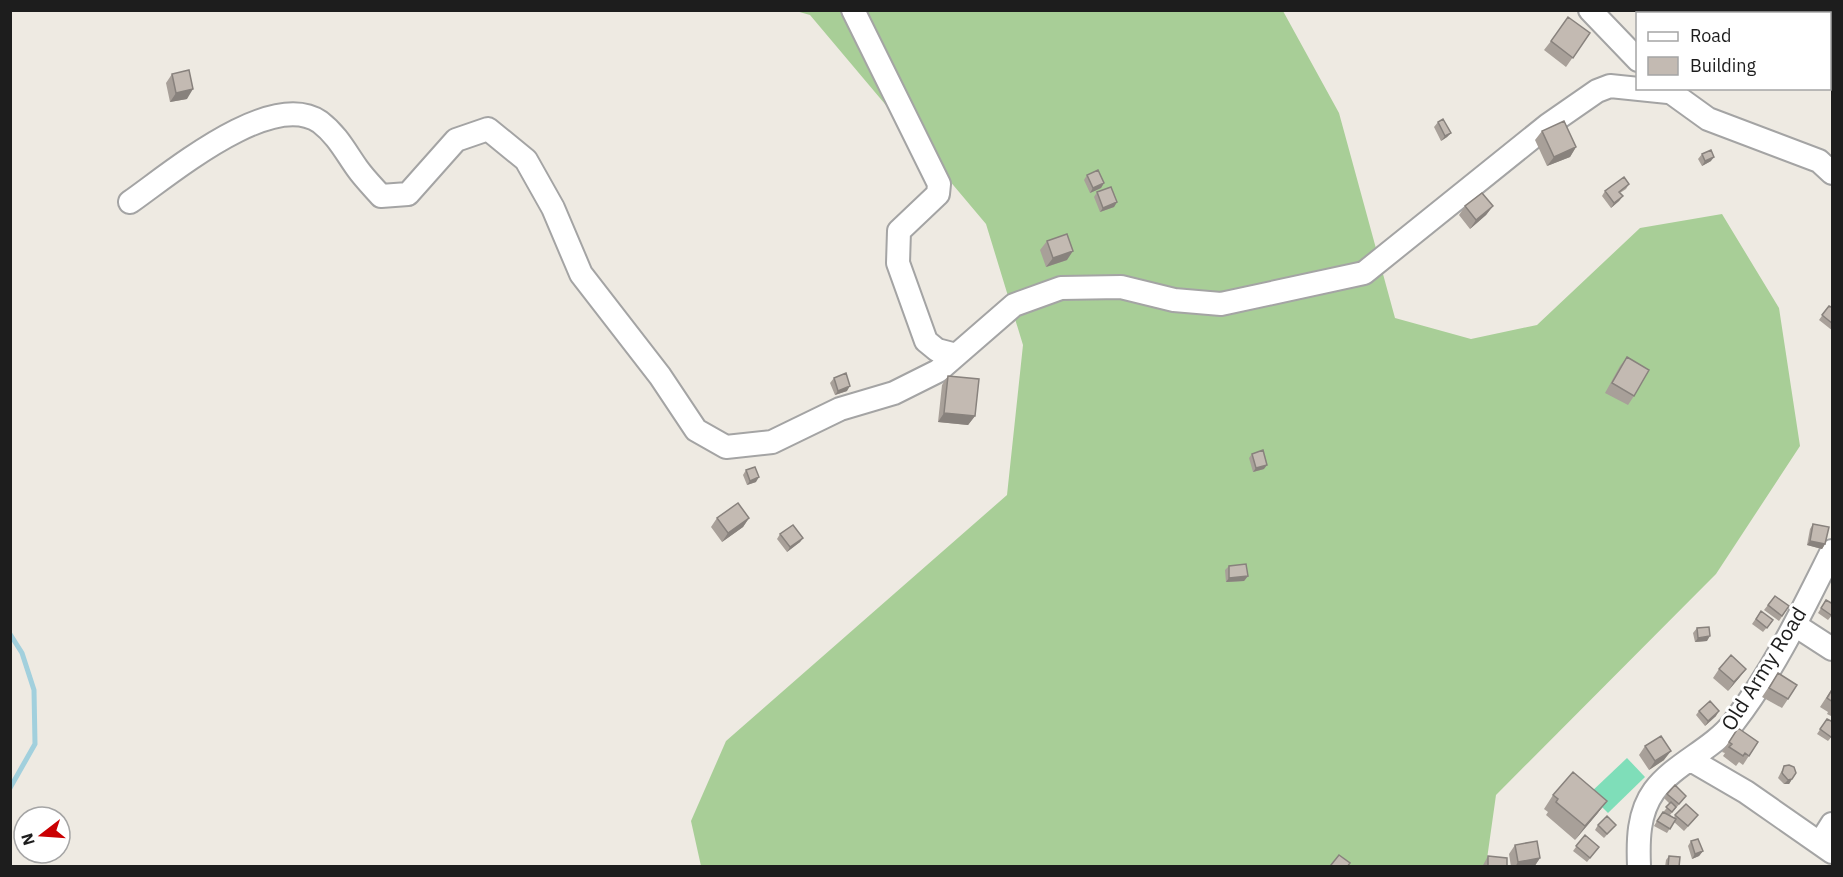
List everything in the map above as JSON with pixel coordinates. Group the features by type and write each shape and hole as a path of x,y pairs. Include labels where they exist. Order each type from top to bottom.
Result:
{"street":[{"path":"854,10 939,184 938,194 899,231 898,262 926,341 937,350 956,355"},
{"path":"1590,10 1636,58"},
{"path":"130,202 202,151 246,126 290,113 318,121 342,142 357,168 381,196 408,194 456,140 488,129 526,160 553,208 581,274 660,376 696,430 726,447 772,442 840,409 894,393 938,371 1014,305 1061,288 1121,287 1174,300 1221,304 1364,273 1548,125 1598,91 1610,86 1636,88"},
{"path":"1666,90 1708,118 1819,161 1833,172"},
{"name":"Old Army Road","path":"1640,867 1640,825 1654,792 1665,780 1719,738 1734,722 1795,625 1833,551"},
{"path":"1795,625 1833,650"},
{"path":"1691,760 1746,792 1773,813 1828,840"}],"green space":[{"path":"796,11 1283,11 1339,113 1395,318 1471,339 1537,325 1640,228 1722,214 1779,308 1800,446 1716,574 1496,795 1486,866 701,866 691,821 726,741 1007,495 1023,345 986,224 810,15"},
{"path":"1627,758 1645,777 1608,813 1589,794"}],"building":[{"path":"1568,17 1590,33 1573,58 1551,41"},
{"path":"189,70 193,89 176,93 172,74"},
{"path":"1443,119 1451,133 1445,136 1438,122"},
{"path":"1564,121 1576,147 1554,157 1542,131"},
{"path":"1711,150 1714,157 1705,161 1702,154"},
{"path":"1098,170 1104,183 1093,188 1087,175"},
{"path":"1624,177 1629,184 1619,192 1623,196 1614,203 1605,191"},
{"path":"1111,187 1117,202 1103,208 1097,192"},
{"path":"1482,193 1493,206 1476,220 1465,206"},
{"path":"1067,234 1073,251 1053,258 1047,241"},
{"path":"1829,306 1833,308 1833,324 1822,315"},
{"path":"1627,357 1649,370 1634,396 1612,383"},
{"path":"846,373 850,386 838,391 834,378"},
{"path":"948,376 979,379 975,416 944,413"},
{"path":"1263,450 1267,465 1256,468 1252,454"},
{"path":"755,467 759,477 750,481 746,470"},
{"path":"738,503 749,518 728,533 717,518"},
{"path":"1813,524 1829,527 1825,544 1810,541"},
{"path":"793,525 803,538 790,547 780,534"},
{"path":"1246,564 1248,576 1229,578 1229,566"},
{"path":"1775,596 1789,606 1782,616 1768,605"},
{"path":"1826,600 1833,604 1831,615 1821,608"},
{"path":"1761,611 1773,620 1767,628 1756,619"},
{"path":"1709,627 1710,636 1698,638 1697,628"},
{"path":"1731,655 1746,669 1734,682 1719,669"},
{"path":"1778,673 1797,685 1788,699 1769,688"},
{"path":"1833,688 1833,702 1827,698"},
{"path":"1710,701 1719,711 1708,721 1699,711"},
{"path":"1827,719 1833,722 1831,737 1820,729"},
{"path":"1738,728 1758,742 1749,756 1745,753 1743,756 1729,747 1732,744 1729,742"},
{"path":"1661,736 1671,751 1655,761 1645,746"},
{"path":"1784,766 1794,767 1796,773 1792,779 1788,780 1782,773"},
{"path":"1573,772 1607,801 1585,826 1556,802 1558,799 1553,795"},
{"path":"1675,785 1686,796 1679,804 1667,794"},
{"path":"1671,802 1676,807 1672,812 1666,807"},
{"path":"1686,804 1698,815 1688,826 1675,815"},
{"path":"1663,812 1676,819 1670,829 1657,821"},
{"path":"1607,816 1616,825 1607,834 1598,825"},
{"path":"1585,835 1599,847 1590,858 1576,846"},
{"path":"1698,839 1703,851 1695,854 1691,841"},
{"path":"1537,841 1540,858 1518,862 1515,845"},
{"path":"1339,855 1350,863 1347,867 1331,865"},
{"path":"1488,856 1507,858 1507,867 1488,867"},
{"path":"1669,856 1680,857 1679,867 1668,867"}],"waterway":[{"path":"10,634 22,653 34,690 35,744 10,788"}]}
